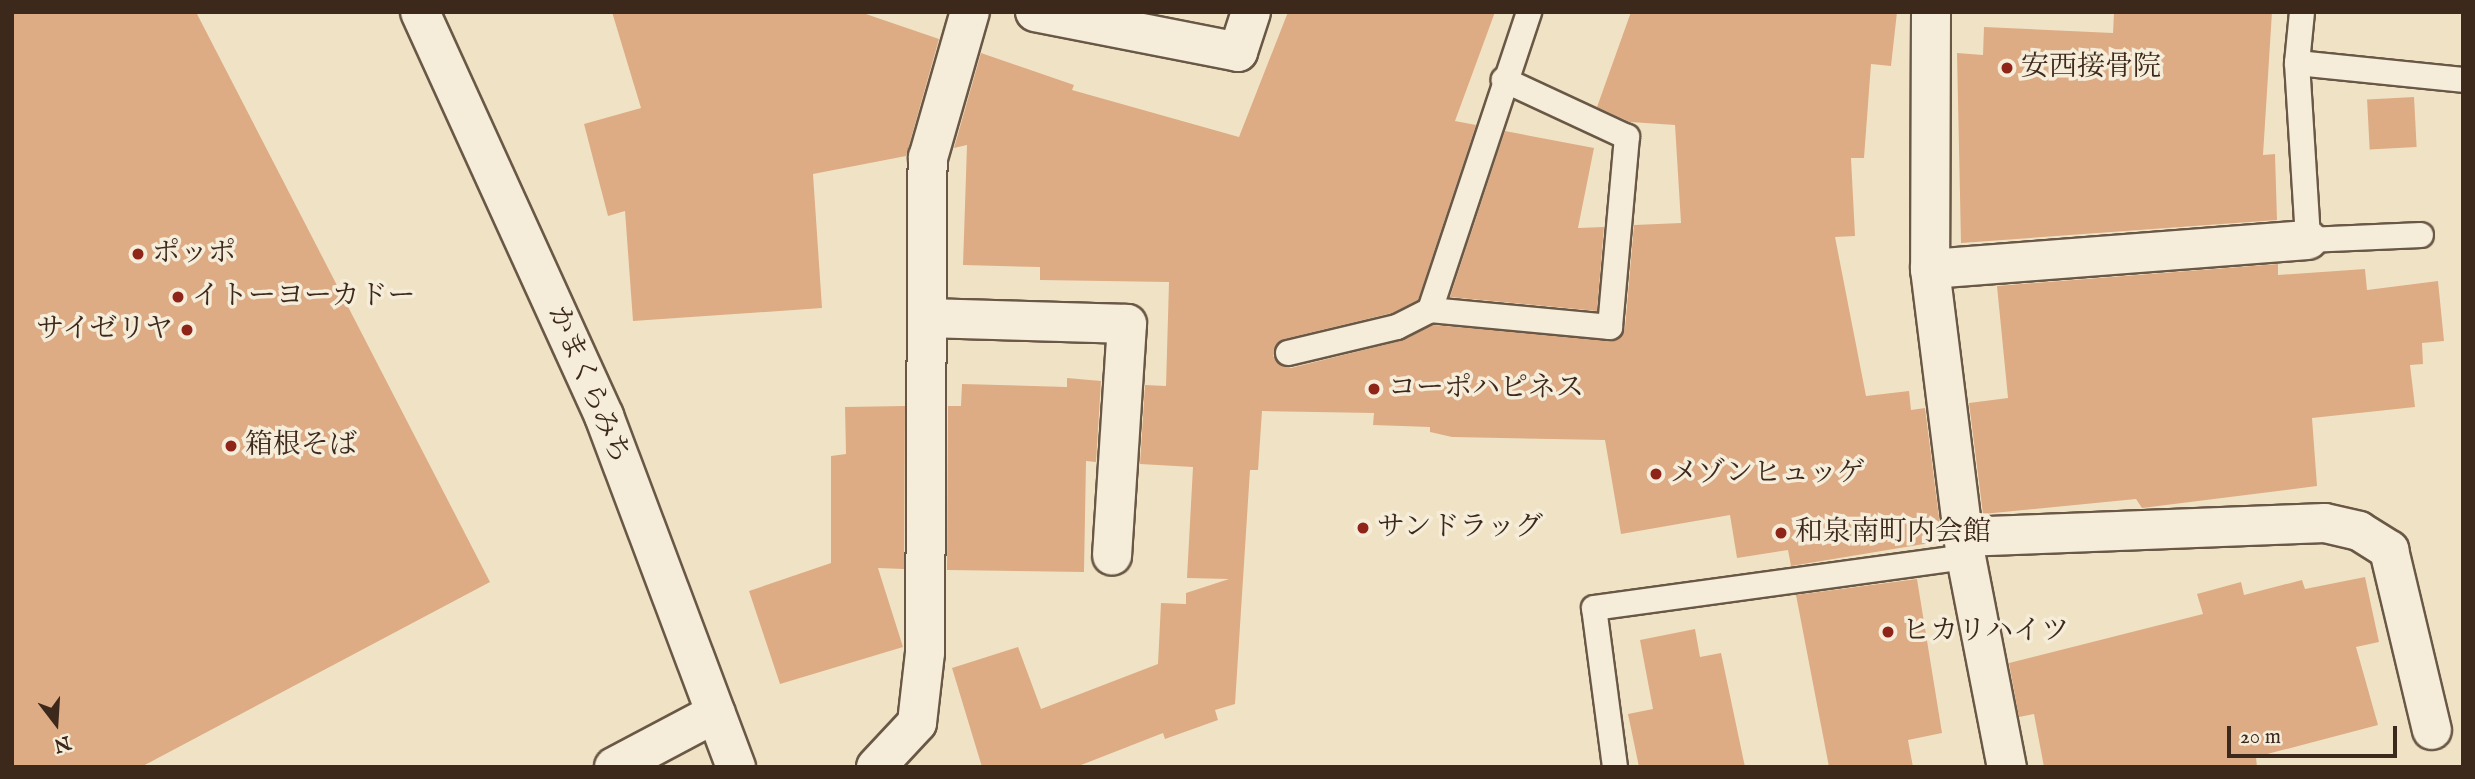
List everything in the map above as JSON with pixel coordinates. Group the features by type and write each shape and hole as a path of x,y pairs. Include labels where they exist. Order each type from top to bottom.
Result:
{"street":[{"name":"かまくらみち","path":"420,12 604,416 736,767"},
{"path":"876,767 917,723 925,653 928,158 970,12"},
{"path":"1035,12 1238,52 1251,12"},
{"path":"1931,12 1930,269 1965,547 2007,767"},
{"path":"1930,269 2308,240"},
{"path":"929,318 1127,324 1112,556"},
{"path":"1965,547 2325,523 2359,531 2389,550 2432,730"},
{"path":"614,767 716,713"}],"lane":[{"path":"1430,310 1504,80 1529,12"},
{"path":"2302,12 2297,63 2308,240 2421,235"},
{"path":"2297,63 2463,80"},
{"path":"1288,353 1397,327 1430,310 1610,327 1627,137 1504,80"},
{"path":"1615,767 1594,608 1965,547"}],"building":[{"name":"イトーヨーカドー","path":"12,12 196,12 490,582 141,767 12,767"},
{"path":"612,12 860,12 939,39 906,156 813,174 822,308 633,321 625,211 608,216 584,124 641,108"},
{"path":"1288,12 1495,12 1455,121 1476,125 1418,300 1392,313 1284,339 1273,356 1291,368 1400,341 1433,325 1617,340 1625,328 1634,225 1681,223 1675,125 1630,122 1597,107 1631,12 1897,12 1891,66 1871,64 1864,158 1851,158 1855,236 1835,237 1866,396 1909,391 1911,410 1925,408 1942,541 1791,566 1788,550 1737,558 1730,515 1621,534 1605,440 1452,437 1430,432 1430,427 1373,425 1374,413 1262,411 1258,470 1250,470 1235,704 1215,710 1218,720 1165,739 1163,733 1076,767 982,767 952,668 1018,647 1041,709 1158,664 1161,603 1186,604 1186,593 1229,579 1187,578 1193,467 1140,464 1145,385 1166,386 1169,282 1040,280 1040,267 963,265 967,145 954,148 981,53 1074,85 1072,90 1239,137"},
{"path":"2114,12 2272,12 2263,155 2275,154 2277,220 1961,243 1957,53 1983,55 1984,27 2113,33"},
{"path":"2414,97 2417,147 2370,149 2367,99"},
{"path":"1505,131 1594,148 1578,228 1604,227 1597,311 1450,297"},
{"path":"2278,264 2278,275 2365,269 2367,290 2438,281 2444,341 2422,343 2423,364 2410,365 2415,407 2312,418 2317,486 2142,508 2136,499 1983,514 1969,403 2008,398 1997,286"},
{"path":"1067,378 1101,381 1096,462 1086,461 1084,572 947,570 948,406 961,406 962,384 1067,387"},
{"path":"905,406 904,569 878,568 903,647 780,684 749,591 831,563 831,456 846,454 845,407"},
{"path":"2365,577 2379,642 2356,647 2378,725 2256,757 2257,767 2044,767 2034,714 2019,717 2009,663 2203,614 2197,594 2241,582 2244,595 2302,580 2305,589"},
{"path":"1917,579 1942,733 1908,740 1913,767 1829,767 1796,595"},
{"path":"1695,629 1700,657 1721,653 1745,767 1639,767 1628,714 1653,709 1640,640"}],"place":[{"name":"安西接骨院","path":"2007,68"},
{"name":"ポッポ","path":"138,254"},
{"name":"イトーヨーカドー","path":"178,297"},
{"name":"サイゼリヤ","path":"187,330"},
{"name":"コーポハピネス","path":"1374,389"},
{"name":"箱根そば","path":"231,446"},
{"name":"メゾンヒュッゲ","path":"1656,474"},
{"name":"サンドラッグ","path":"1363,528"},
{"name":"和泉南町内会館","path":"1781,533"},
{"name":"ヒカリハイツ","path":"1888,632"}]}
